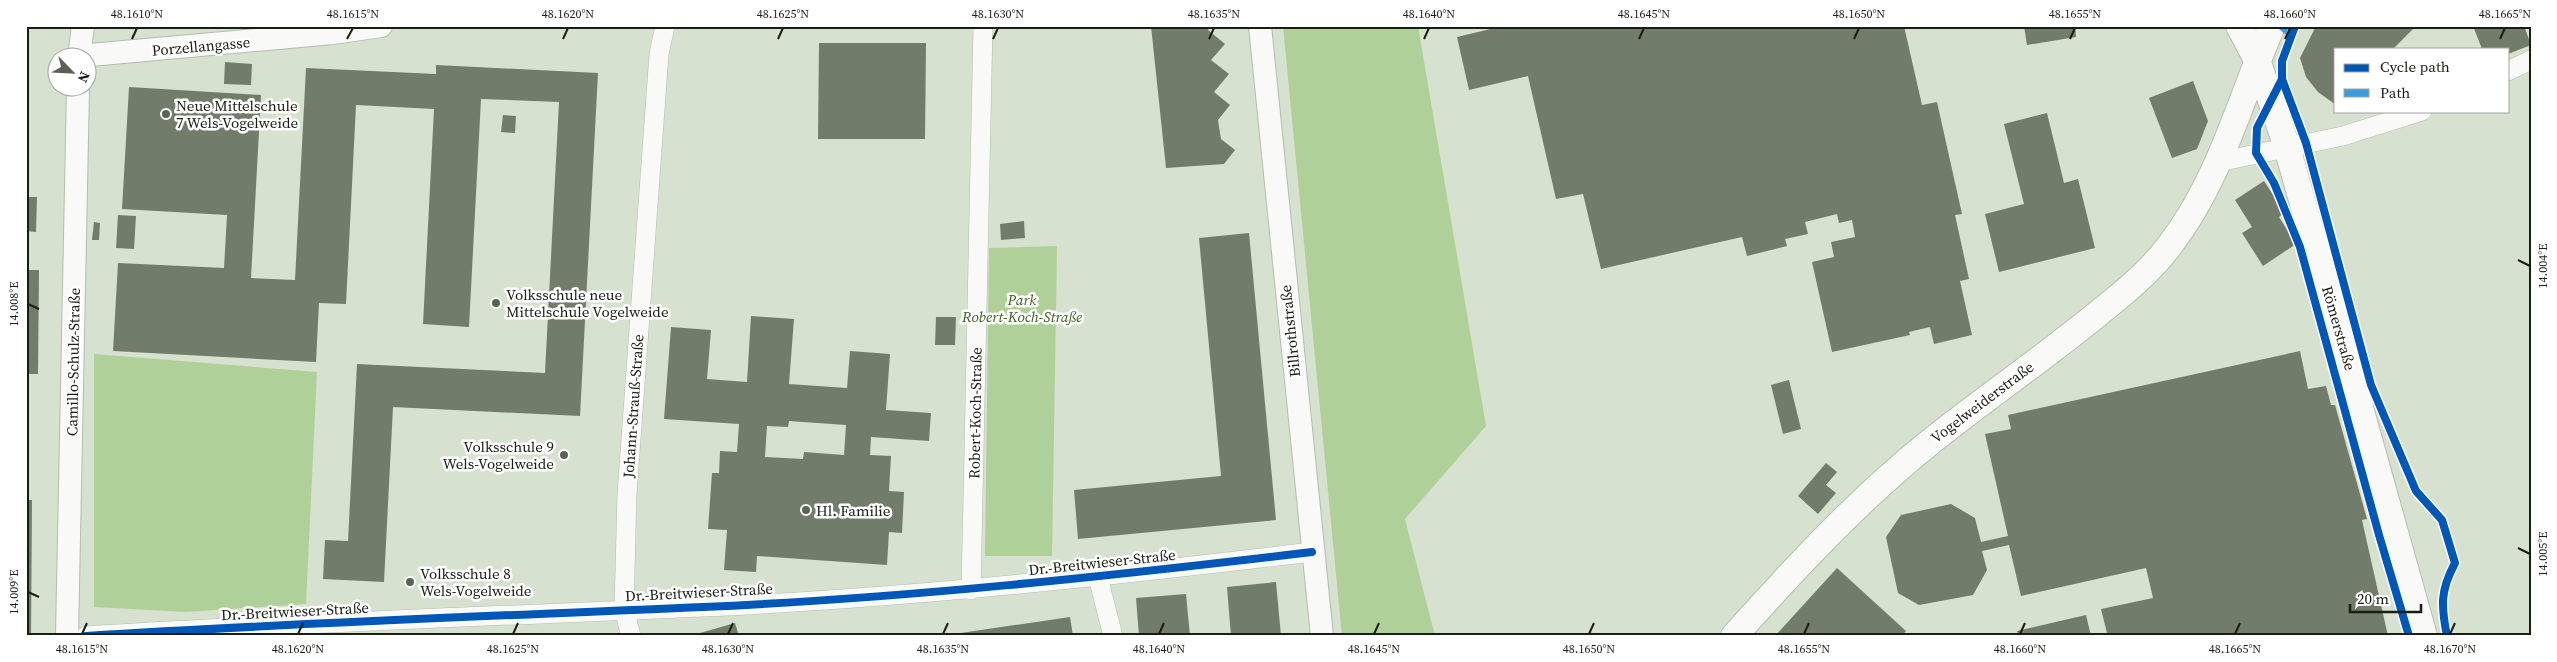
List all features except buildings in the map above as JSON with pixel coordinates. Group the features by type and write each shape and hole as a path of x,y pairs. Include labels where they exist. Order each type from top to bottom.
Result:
{"main road":[{"name":"Römerstraße","path":"2239,26 2257,60 2287,147 2424,636"},
{"name":"Vogelweiderstraße","path":"1734,636 1778,587 1874,491 1930,442 2118,299 2170,245 2203,193 2218,162 2272,26"}],"street":[{"path":"80,48 83,26"},
{"name":"Porzellangasse","path":"98,55 381,26"},
{"name":"Johann-Strauß-Straße","path":"631,636 624,609 628,486 659,54 665,26"},
{"name":"Robert-Koch-Straße","path":"971,590 982,26"},
{"name":"Billrothstraße","path":"1260,26 1322,636"},
{"path":"2510,70 2531,60"},
{"name":"Camillo-Schulz-Straße","path":"67,636 78,98"},
{"path":"2218,162 2343,136 2419,112"},
{"name":"Dr.-Breitwieser-Straße","path":"86,636 367,628 624,609 703,607 971,590 1312,552"},
{"path":"1098,577 1113,636"}],"green space":[{"path":"1283,26 1418,26 1486,426 1405,519 1435,636 1342,636"},
{"name":"Park Robert-Koch-Straße","path":"1057,246 1052,556 985,556 989,248"},
{"path":"94,354 317,372 306,604 186,612 94,607"}],"marked path":[{"path":"2280,26 2291,35"}],"cycle path":[{"path":"2295,26 2282,61 2282,79 2306,143 2371,385 2416,491 2442,520 2455,563 2444,590 2443,599 2447,636"},
{"path":"2282,79 2257,128 2256,153 2274,183 2300,247 2379,535 2409,636"},
{"path":"86,636 317,623 703,607 856,598 1084,578 1312,552"}],"place":[{"name":"Neue Mittelschule 7 Wels-Vogelweide","path":"166,114"},
{"name":"Volksschule neue Mittelschule Vogelweide","path":"496,303"},
{"name":"Volksschule 9 Wels-Vogelweide","path":"564,455"},
{"name":"Hl. Familie","path":"806,510"},
{"name":"Volksschule 8 Wels-Vogelweide","path":"410,582"}]}
